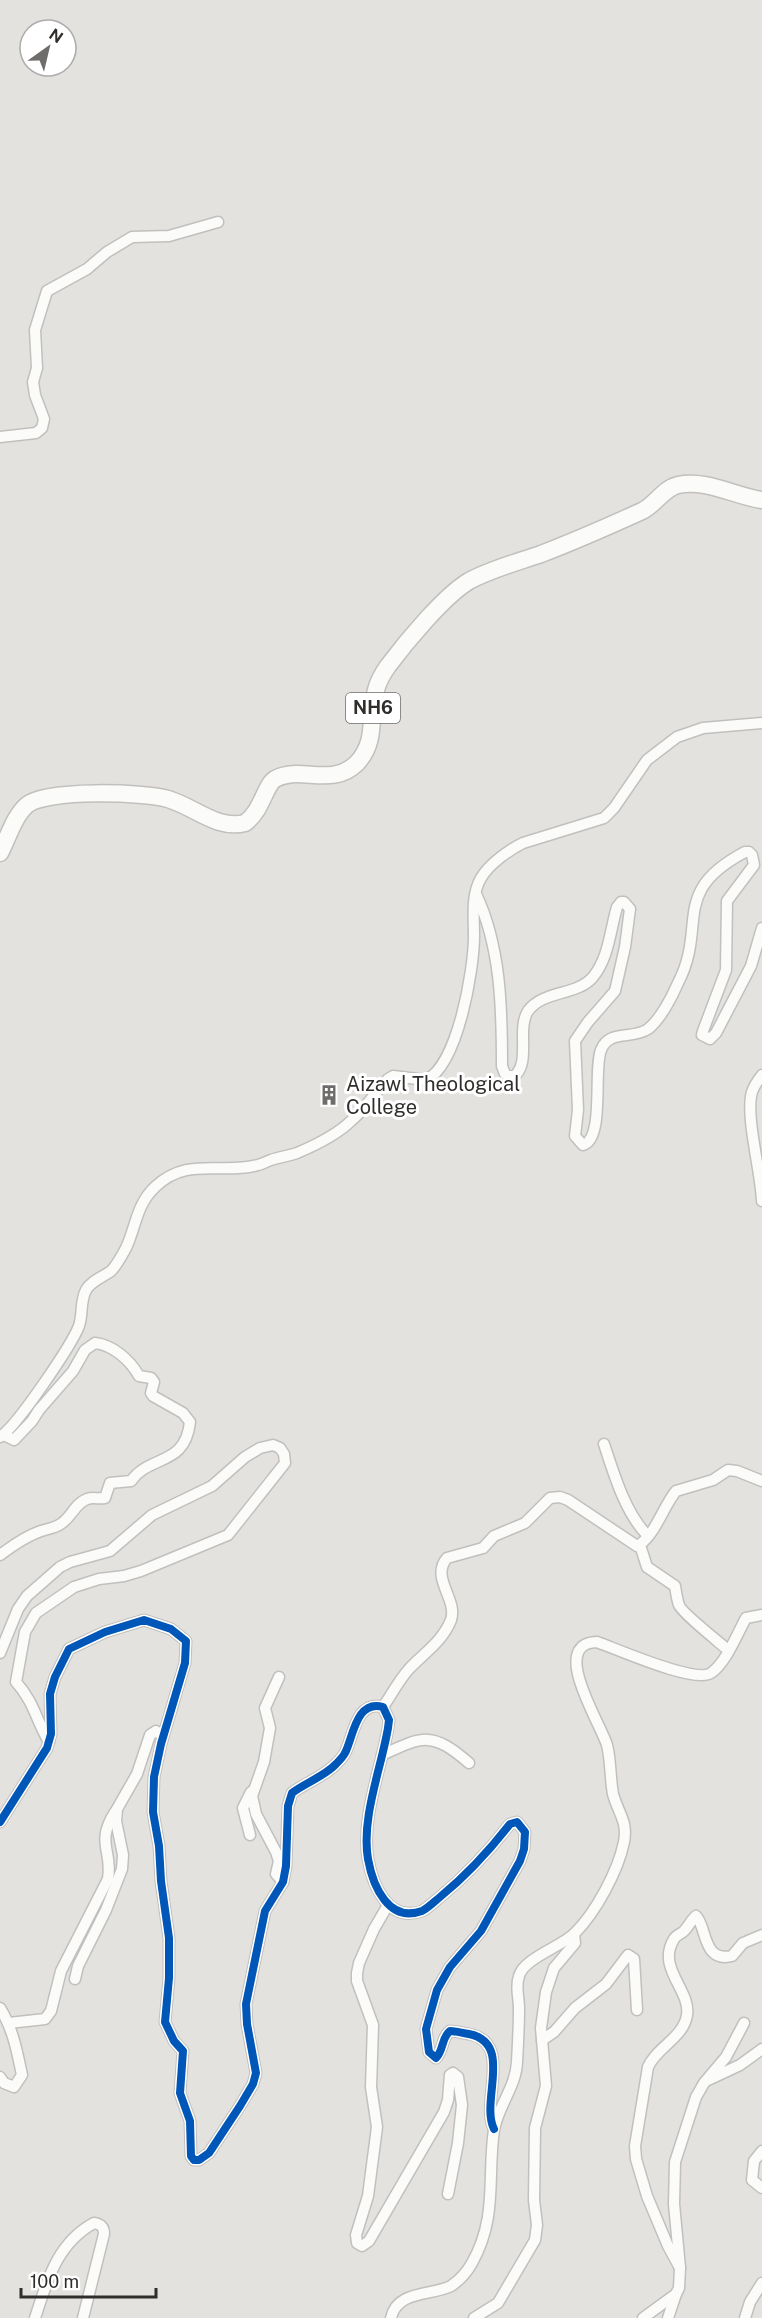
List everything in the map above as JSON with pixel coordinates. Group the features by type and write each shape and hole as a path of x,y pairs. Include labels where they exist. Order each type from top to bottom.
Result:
{"highway":[{"name":"NH6","path":"0,853 27,805 49,795 117,794 159,797 225,825 246,824 259,810 275,779 286,776 334,776 356,763 371,740 376,690 381,676 432,615 455,591 470,580 552,550 642,511 678,485 708,485 762,500"}],"street":[{"path":"0,437 36,433 44,424 44,414 35,395 33,382 37,368 35,330 47,291 87,269 107,252 132,237 169,236 218,222"},
{"path":"0,1555 39,1531 58,1526 69,1519 74,1509 82,1502 92,1498 105,1498 110,1483 131,1481 141,1469 175,1454 189,1432 190,1422 183,1413 153,1396 151,1393 154,1382 151,1378 139,1376 119,1353 95,1343 85,1350 73,1371 14,1440 2,1436 55,1368 79,1325 82,1300 88,1287 114,1269 127,1245 134,1220 148,1194 173,1173 211,1166 231,1169 259,1165 296,1153 317,1144 352,1121 393,1076 426,1080 440,1071 452,1047 471,973 476,894 480,879 485,872 514,848 532,839 604,818 614,808 647,760 677,738 703,728 762,723"},
{"path":"476,894 486,916 498,980 502,1008 502,1066 505,1074 513,1077 521,1068 524,1027 528,1012 540,1001 580,986 591,979 604,957 619,904 624,902 630,909 625,947 615,991 575,1041 578,1110 575,1137 583,1145 589,1141 594,1130 599,1090 596,1071 601,1048 611,1037 639,1033 646,1030 656,1019 679,983 685,967 697,894 711,875 745,852 752,855 754,865 727,902 726,970 703,1031 702,1035 705,1038 710,1039 716,1033 747,974 762,928"},
{"path":"762,1075 753,1090 750,1108 761,1179 762,1201"},
{"path":"604,1444 633,1515 648,1536"},
{"path":"0,1653 18,1609 27,1596 60,1567 110,1551 152,1515 212,1486 245,1457 260,1448 273,1445 280,1448 284,1454 285,1463 228,1535 141,1571 80,1585 36,1613 25,1632 16,1682 35,1708 49,1742"},
{"path":"383,1707 399,1681 439,1641 451,1618 453,1610 441,1578 442,1565 447,1558 483,1548 496,1535 525,1523 547,1500 555,1496 568,1500 633,1545 640,1545 676,1491 713,1480 728,1470 737,1471 762,1481"},
{"path":"640,1545 647,1567 675,1586 679,1605 684,1613 728,1650"},
{"path":"391,2318 394,2309 409,2297 451,2286 461,2278 474,2261 486,2227 490,2207 494,2129 516,2076 519,2006 517,1988 520,1973 536,1959 574,1934 586,1920 605,1891 624,1842 625,1823 614,1795 607,1745 577,1676 576,1657 579,1650 585,1644 597,1642 662,1667 699,1676 712,1673 746,1618 762,1615"},
{"path":"0,1822 47,1748 51,1734 50,1694 55,1677 69,1649 105,1632 144,1620 171,1629 186,1641 185,1663 154,1778 153,1812 169,1938 169,1978 165,2022 174,2041 183,2051 180,2092 190,2121 191,2156 197,2161 208,2153 240,2106 256,2073 247,2024 246,2004 266,1911 283,1882 288,1847 288,1806 292,1793 332,1768 345,1754 359,1716 372,1706 383,1707"},
{"path":"249,1835 243,1808 264,1762 270,1728 265,1708 279,1677"},
{"path":"383,1707 388,1720 368,1821 368,1859 378,1889 388,1905 405,1914 423,1910 466,1875 495,1845 510,1824 517,1822 523,1827 525,1839 520,1861 481,1932 444,1977 437,1990 426,2029 429,2052 436,2058 441,2050 444,2037 450,2031 480,2037 488,2043 492,2056 493,2080 490,2118 494,2129"},
{"path":"9,2023 45,2019 51,2011 61,1971 108,1879 110,1872 105,1838 110,1822 136,1774 150,1735 156,1731 164,1736"},
{"path":"382,1755 416,1739 430,1739 451,1748 469,1763"},
{"path":"254,1786 252,1800 254,1809 272,1843 279,1861 276,1874 283,1882"},
{"path":"75,1979 78,1966 106,1910 122,1869 123,1855 116,1821 117,1809"},
{"path":"388,1905 374,1929 357,1973 357,1982 373,2025 371,2087 377,2127 368,2196 356,2235 357,2243 362,2246 369,2241 444,2112 448,2100 450,2075 453,2073 458,2077 462,2105 458,2143 448,2194"},
{"path":"680,2268 647,2196 635,2152 648,2067 652,2057 661,2051 679,2031 687,2015 685,2000 670,1968 670,1948 675,1937 684,1931 696,1916 700,1919 707,1943 717,1955 722,1957 732,1956 743,1943 762,1935"},
{"path":"474,2318 498,2303 535,2240 537,2225 534,2200 535,2128 546,2086 542,2040 545,2001 550,1977 554,1968 572,1949 575,1943 574,1934"},
{"path":"542,2040 554,2032 575,2008 606,1984 628,1955 633,1956 634,1959 637,2010"},
{"path":"0,2008 9,2023 22,2075 14,2087 4,2083 0,2077"},
{"path":"668,2318 680,2280 674,2204 675,2162 696,2097 704,2083 726,2057 744,2023"},
{"path":"704,2083 740,2065 762,2049"},
{"path":"762,2151 754,2161 752,2180 762,2188"},
{"path":"35,2318 57,2260 68,2242 82,2229 94,2223 100,2224 104,2229 104,2234 83,2318"},
{"path":"745,2318 750,2302 762,2283"},
{"path":"643,2318 676,2294"}],"cycle path":[{"path":"0,1822 47,1748 51,1734 50,1694 55,1677 69,1649 105,1632 144,1620 171,1629 186,1641 185,1663 161,1744 154,1777 153,1812 169,1938 169,1978 165,2022 174,2041 183,2051 180,2093 190,2121 191,2156 194,2160 199,2160 209,2153 240,2106 253,2084 256,2073 247,2024 246,2004 265,1911 283,1882 286,1866 288,1806 292,1793 326,1772 341,1759 361,1714 374,1706 383,1707 389,1720 369,1810 367,1843 370,1870 374,1881 392,1907 400,1912 422,1911 450,1889 486,1853 510,1824 517,1822 525,1832 524,1849 520,1861 481,1931 450,1967 437,1990 426,2029 429,2052 436,2058 450,2031 469,2034 482,2040 490,2049 493,2061 491,2117 494,2129"}],"place":[{"name":"Aizawl Theological College","path":"329,1095"}]}
